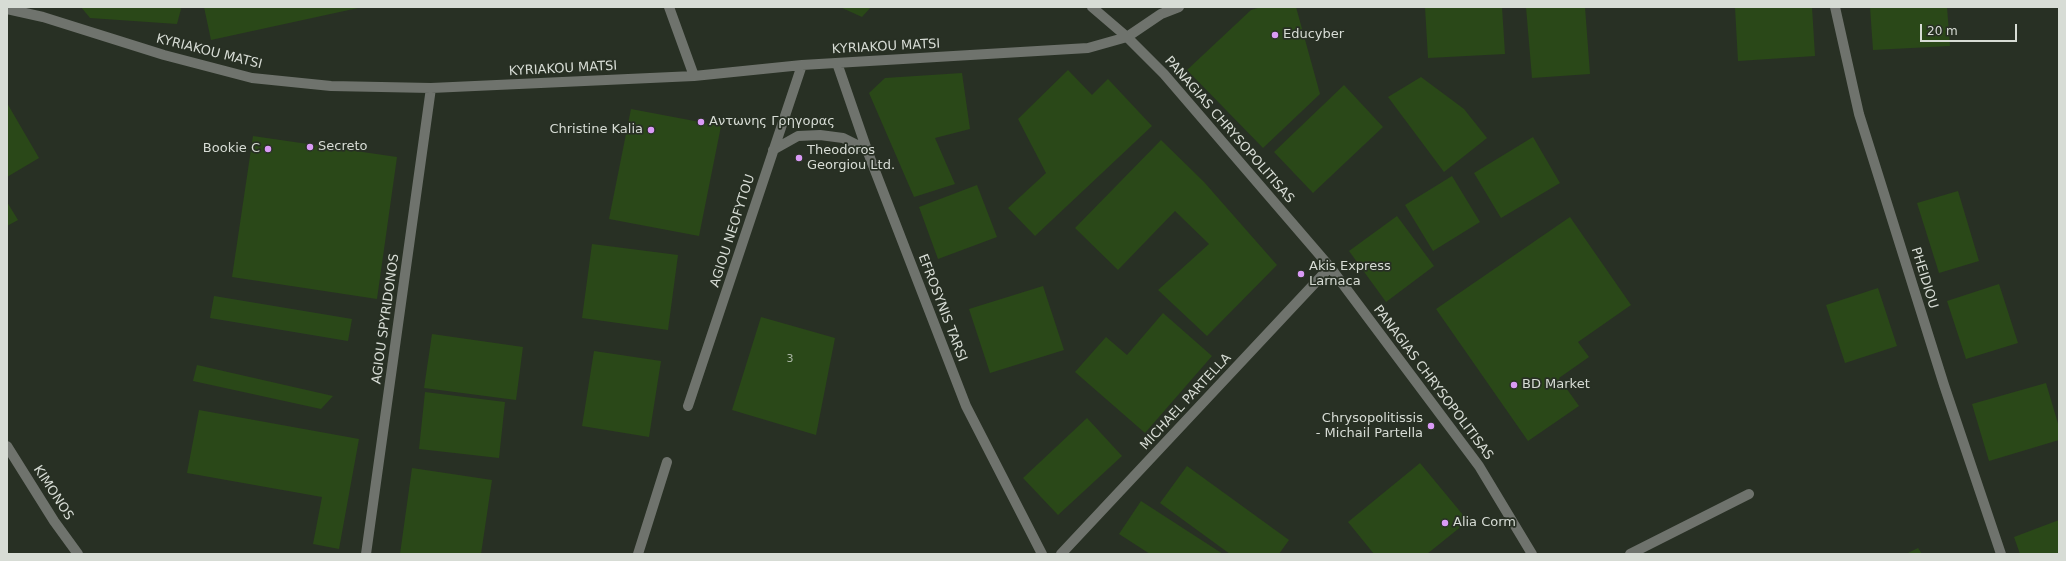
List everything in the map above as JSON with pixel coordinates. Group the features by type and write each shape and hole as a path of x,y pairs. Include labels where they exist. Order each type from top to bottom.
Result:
{"street":[{"path":"37,7 43,17"},
{"path":"669,7 694,76"},
{"name":"PANAGIAS CHRYSOPOLITISAS","path":"1092,7 1127,37 1164,74 1330,267 1479,466 1532,554"},
{"name":"KYRIAKOU MATSI","path":"7,10 43,17 164,55 252,78 331,86 431,88 694,76 802,65 1088,48 1127,37 1161,11 1179,7"},
{"name":"PHEIDIOU","path":"1836,7 1859,114 1944,385 2001,554"},
{"name":"EFROSYNIS TARSI","path":"837,63 867,150 966,406 1042,554"},
{"name":"AGIOU NEOFYTOU","path":"688,406 802,65"},
{"name":"AGIOU SPYRIDONOS","path":"366,554 431,88"},
{"path":"774,150 798,136 820,135 843,138 867,150"},
{"name":"MICHAEL PARTELLA","path":"1060,554 1330,267"},
{"name":"KIMONOS","path":"7,446 54,521 78,554"},
{"path":"638,554 667,462"},
{"path":"1630,554 1749,494"}],"building":[{"path":"81,7 180,7 181,9 177,24 90,18"},
{"path":"204,7 358,7 358,8 211,40"},
{"path":"840,7 871,7 862,17"},
{"path":"1261,7 1296,7 1320,94 1263,148 1187,70 1251,10"},
{"path":"1425,7 1502,7 1505,54 1428,58"},
{"path":"1526,7 1585,7 1590,74 1532,78"},
{"path":"1735,7 1812,7 1815,56 1738,61"},
{"path":"1870,7 1947,7 1950,46 1873,50"},
{"path":"1068,70 1092,95 1108,79 1152,126 1035,236 1008,208 1046,173 1018,119"},
{"path":"962,73 970,129 935,138 955,184 914,197 869,93 885,78"},
{"path":"1421,77 1464,109 1487,138 1444,172 1388,97"},
{"path":"1344,85 1383,127 1313,193 1274,152"},
{"path":"7,103 39,158 7,177"},
{"path":"631,109 721,126 699,236 609,219"},
{"path":"253,136 397,157 377,299 232,277"},
{"path":"1533,137 1560,183 1501,218 1474,173"},
{"path":"1161,140 1204,182 1277,265 1207,336 1158,290 1209,244 1175,211 1118,270 1075,228"},
{"path":"1452,176 1480,222 1433,251 1405,205"},
{"path":"977,185 997,237 938,259 919,207"},
{"path":"1958,191 1979,261 1939,273 1917,203"},
{"path":"7,202 18,220 7,226"},
{"path":"1397,216 1434,266 1386,302 1349,251"},
{"path":"1570,217 1631,305 1578,342 1589,357 1559,378 1579,406 1528,441 1436,309"},
{"path":"592,244 678,255 668,330 582,318"},
{"path":"1999,284 2018,343 1966,359 1947,301"},
{"path":"1043,286 1064,350 990,373 969,309"},
{"path":"1878,288 1897,346 1845,363 1826,305"},
{"path":"214,296 352,319 348,341 210,318"},
{"path":"1163,313 1212,356 1145,433 1075,372 1106,337 1127,355"},
{"path":"761,317 835,338 816,435 732,410"},
{"path":"432,334 523,347 516,400 424,388"},
{"path":"594,351 661,361 649,437 582,426"},
{"path":"197,365 333,396 321,409 193,381"},
{"path":"2046,383 2059,427 2059,440 1989,461 1972,404"},
{"path":"425,392 505,402 499,458 419,449"},
{"path":"199,410 359,439 339,549 313,544 322,497 187,473"},
{"path":"1087,418 1122,456 1058,515 1023,478"},
{"path":"1420,463 1468,521 1427,554 1374,554 1348,522"},
{"path":"1187,466 1289,540 1279,554 1230,554 1160,503"},
{"path":"412,468 492,480 481,554 400,554"},
{"path":"1141,501 1223,554 1150,554 1119,534"},
{"path":"2059,520 2059,554 2020,554 2014,537"},
{"path":"1918,548 1922,554 1906,554"}],"place":[{"name":"Educyber","path":"1275,35"},
{"name":"Αντωνης Γρηγορας","path":"701,122"},
{"name":"Christine Kalia","path":"651,130"},
{"name":"Secreto","path":"310,147"},
{"name":"Bookie C","path":"268,149"},
{"name":"Theodoros Georgiou Ltd.","path":"799,158"},
{"name":"Akis Express Larnaca","path":"1301,274"},
{"name":"BD Market","path":"1514,385"},
{"name":"Chrysopolitissis - Michail Partella","path":"1431,426"},
{"name":"Alia Corm","path":"1445,523"}]}
